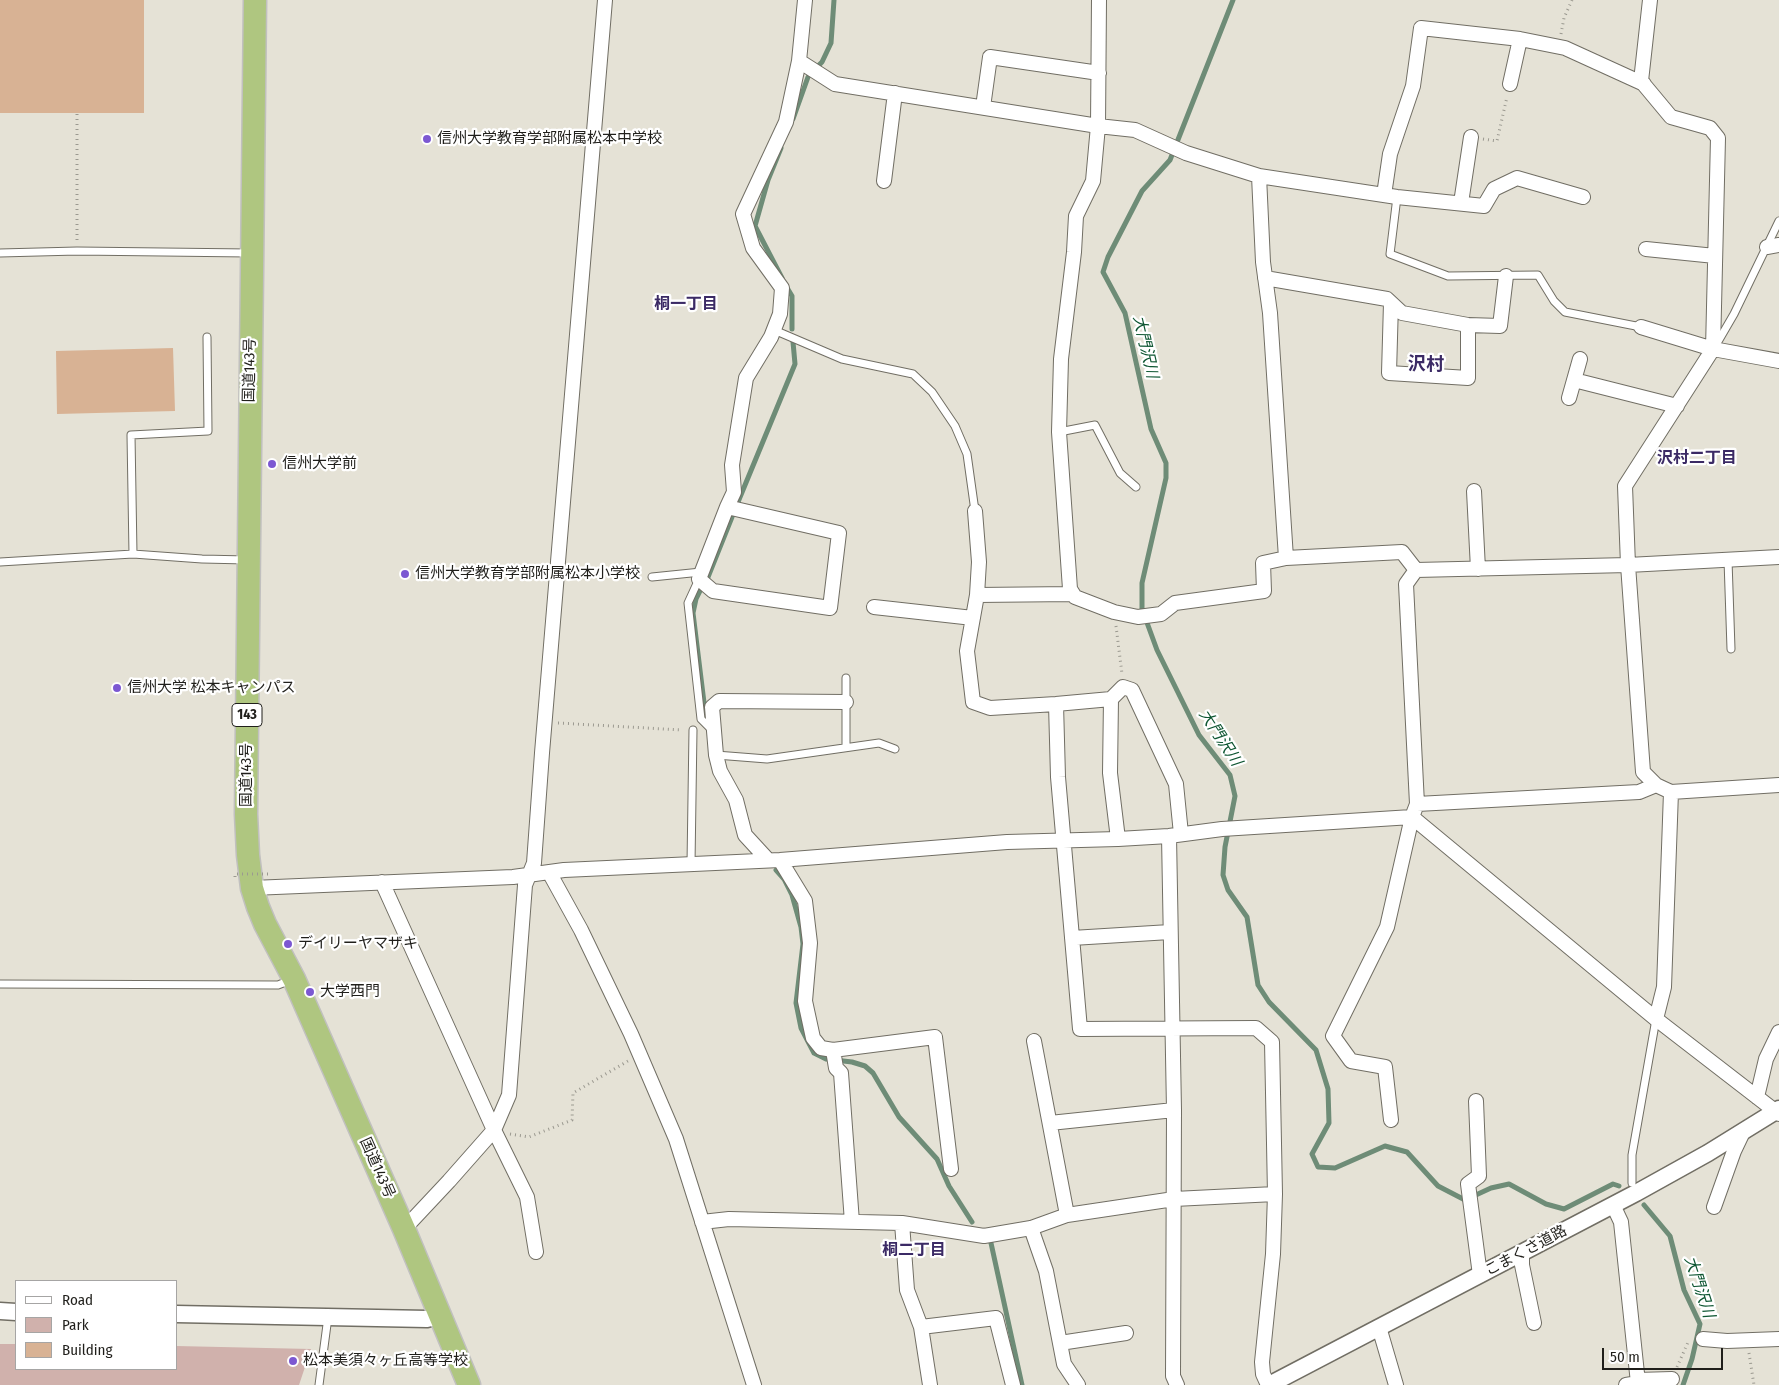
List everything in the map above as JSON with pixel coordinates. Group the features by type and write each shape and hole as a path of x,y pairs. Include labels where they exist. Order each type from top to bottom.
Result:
{"highway":[{"name":"国道143号","path":"255,0 246,814 248,855 244,882 294,979 404,1229 469,1385"}],"street":[{"path":"404,1229 494,1130 509,1094 525,885 534,863 544,722 605,0"},
{"path":"728,507 839,533 830,608 712,591 700,575 734,492 732,465 746,378 774,330 780,314 782,288 753,248 743,214 786,122 799,61 806,0"},
{"path":"1099,0 1098,126 1093,181 1076,216 1074,252 1061,360 1059,432 1070,589 1075,596 1114,612 1145,616 1161,614 1175,603 1264,591 1263,563 1286,558 1402,552 1416,570"},
{"path":"1650,0 1641,81 1671,117 1710,128 1718,138 1713,349 1625,486 1628,565 1643,772 1656,785 1671,792 1779,786"},
{"path":"1391,196 1390,154 1413,86 1421,28 1520,39 1558,46 1644,84"},
{"path":"1510,84 1520,39"},
{"path":"983,108 990,57 1098,73"},
{"path":"799,61 835,84 1098,126 1136,130 1186,152 1259,176 1391,196 1484,206 1494,188 1517,178 1583,197"},
{"path":"884,181 895,93"},
{"path":"1461,204 1471,137"},
{"path":"1259,176 1263,262 1270,313 1286,558"},
{"path":"1646,249 1715,256"},
{"path":"1266,278 1386,299 1402,314 1468,325 1500,326 1506,276"},
{"path":"1391,303 1389,373 1468,378 1468,325"},
{"path":"1642,327 1713,349 1779,361"},
{"path":"1569,398 1580,359"},
{"path":"1574,380 1677,406"},
{"path":"1474,491 1478,569"},
{"path":"975,511 979,562 977,595 967,650 973,702 990,708 1056,704 1111,699 1124,687 1132,690 1176,784 1170,932 1174,1110 1173,1376 1177,1385"},
{"path":"1416,570 1628,565 1779,557"},
{"path":"1391,1120 1385,1067 1351,1061 1333,1036 1387,927 1415,811 1406,584 1416,570"},
{"path":"977,595 1073,594"},
{"path":"874,607 973,618"},
{"path":"1111,699 1110,773 1118,839"},
{"path":"846,702 719,701 712,707 716,755 720,771 736,800 745,834 774,860 805,901 810,943 805,1001 813,1038 821,1048 834,1057 836,1068 841,1073 852,1222"},
{"path":"1056,704 1058,777 1080,1029 1256,1028 1272,1042 1275,1194 1272,1254 1262,1362 1263,1374 1268,1385"},
{"path":"244,882 382,882 512,877 548,872 774,860 1006,842 1064,842 1118,839 1639,792 1656,785"},
{"path":"1656,1019 1664,987 1671,792"},
{"path":"1415,811 1656,1019 1757,1098 1778,1112"},
{"path":"548,872 581,930 640,1055 676,1139 754,1385"},
{"path":"382,882 494,1130 527,1197 536,1252"},
{"path":"1072,938 1170,932"},
{"path":"1757,1098 1766,1059 1779,1032"},
{"path":"834,1057 935,1037 951,1169"},
{"path":"1034,1041 1067,1215"},
{"path":"1476,1100 1479,1176 1468,1184 1480,1275"},
{"path":"1050,1123 1174,1110"},
{"name":"こまくさ道路","path":"1268,1385 1613,1205 1778,1112"},
{"path":"1714,1207 1734,1151 1744,1130"},
{"path":"702,1222 729,1219 902,1223 984,1236 1031,1228 1067,1215 1174,1199 1275,1194"},
{"path":"1613,1205 1621,1222 1631,1382 1672,1379"},
{"path":"902,1223 907,1290 921,1327 930,1385"},
{"path":"1031,1228 1046,1271 1064,1364 1078,1385"},
{"path":"1522,1252 1522,1264 1534,1323"},
{"path":"0,1311 15,1312"},
{"path":"178,1314 427,1319 440,1316"},
{"path":"921,1327 996,1318 1013,1385"},
{"path":"1378,1327 1396,1385"},
{"path":"1060,1343 1126,1333"},
{"path":"1703,1339 1727,1341 1779,1339"}],"lane":[{"path":"1391,196 1390,254 1448,276 1538,275 1554,301 1565,312 1642,327"},
{"path":"1713,349 1773,246 1779,221"},
{"path":"0,253 77,251 252,253"},
{"path":"774,330 842,359 912,374 932,392 956,426 967,454 975,511"},
{"path":"133,554 131,435 208,431 207,337"},
{"path":"1059,432 1095,425 1120,474 1136,487"},
{"path":"0,562 133,554 249,560"},
{"path":"1728,560 1731,649"},
{"path":"652,577 700,575 688,603 701,719 714,731"},
{"path":"846,678 846,747"},
{"path":"691,864 692,730"},
{"path":"716,755 767,759 879,743 895,749"},
{"path":"0,984 278,985 294,979"},
{"path":"1632,1182 1632,1155 1656,1019"},
{"path":"319,1385 328,1317"}],"path":[{"path":"1558,46 1564,18 1572,0"},
{"path":"1471,137 1497,141 1510,84"},
{"path":"77,114 77,251"},
{"path":"1114,612 1124,687"},
{"path":"544,722 692,730"},
{"path":"244,882 235,874 269,874 269,872"},
{"path":"494,1130 530,1137 572,1120 573,1093 640,1055"},
{"path":"1672,1379 1691,1335 1703,1339"},
{"path":"1747,1340 1754,1385"}],"green space":[{"name":"松本美須々ヶ丘高等学校","path":"0,1344 15,1344 15,1370 178,1370 178,1346 311,1349 299,1385 0,1385"}],"building":[{"path":"0,0 144,0 144,113 0,113"},
{"path":"173,348 175,411 57,414 56,351"}],"waterway":[{"path":"817,67 822,62 831,43 834,0"},
{"name":"大門沢川","path":"1233,0 1170,160 1142,191 1108,257 1103,272 1125,313 1151,429 1166,463 1166,478 1142,583 1142,609 1157,650 1199,735 1230,775 1235,796 1225,847 1223,875 1228,890 1247,917 1258,985 1269,1002 1316,1050 1328,1089 1329,1123 1312,1154 1318,1167 1335,1168 1385,1146 1407,1152 1438,1186 1465,1200 1491,1188 1509,1184 1546,1204 1564,1209 1613,1184 1619,1186"},
{"path":"793,119 808,77"},
{"path":"781,148 768,180 755,226 782,278"},
{"path":"786,286 792,296 792,329"},
{"path":"738,502 795,364 793,342"},
{"path":"708,577 732,517"},
{"path":"701,589 696,599 693,613 706,719"},
{"path":"776,870 784,879 792,895 801,927 803,944 796,1003 801,1028 814,1053 826,1059 852,1062 865,1066 873,1073 899,1117 937,1159 949,1186 972,1222"},
{"name":"大門沢川","path":"1644,1205 1670,1236 1684,1290 1700,1324 1692,1359 1683,1385"},
{"path":"991,1243 1022,1385"}],"place":[{"name":"信州大学教育学部附属松本中学校","path":"427,139"},
{"name":"信州大学前","path":"272,464"},
{"name":"信州大学教育学部附属松本小学校","path":"405,574"},
{"name":"信州大学 松本キャンパス","path":"117,688"},
{"name":"デイリーヤマザキ","path":"288,944"},
{"name":"大学西門","path":"310,992"},
{"name":"松本美須々ヶ丘高等学校","path":"293,1361"}],"district":[{"name":"桐一丁目","path":"686,305"},
{"name":"沢村","path":"1426,365"},
{"name":"沢村二丁目","path":"1697,459"},
{"name":"桐二丁目","path":"914,1251"}]}
